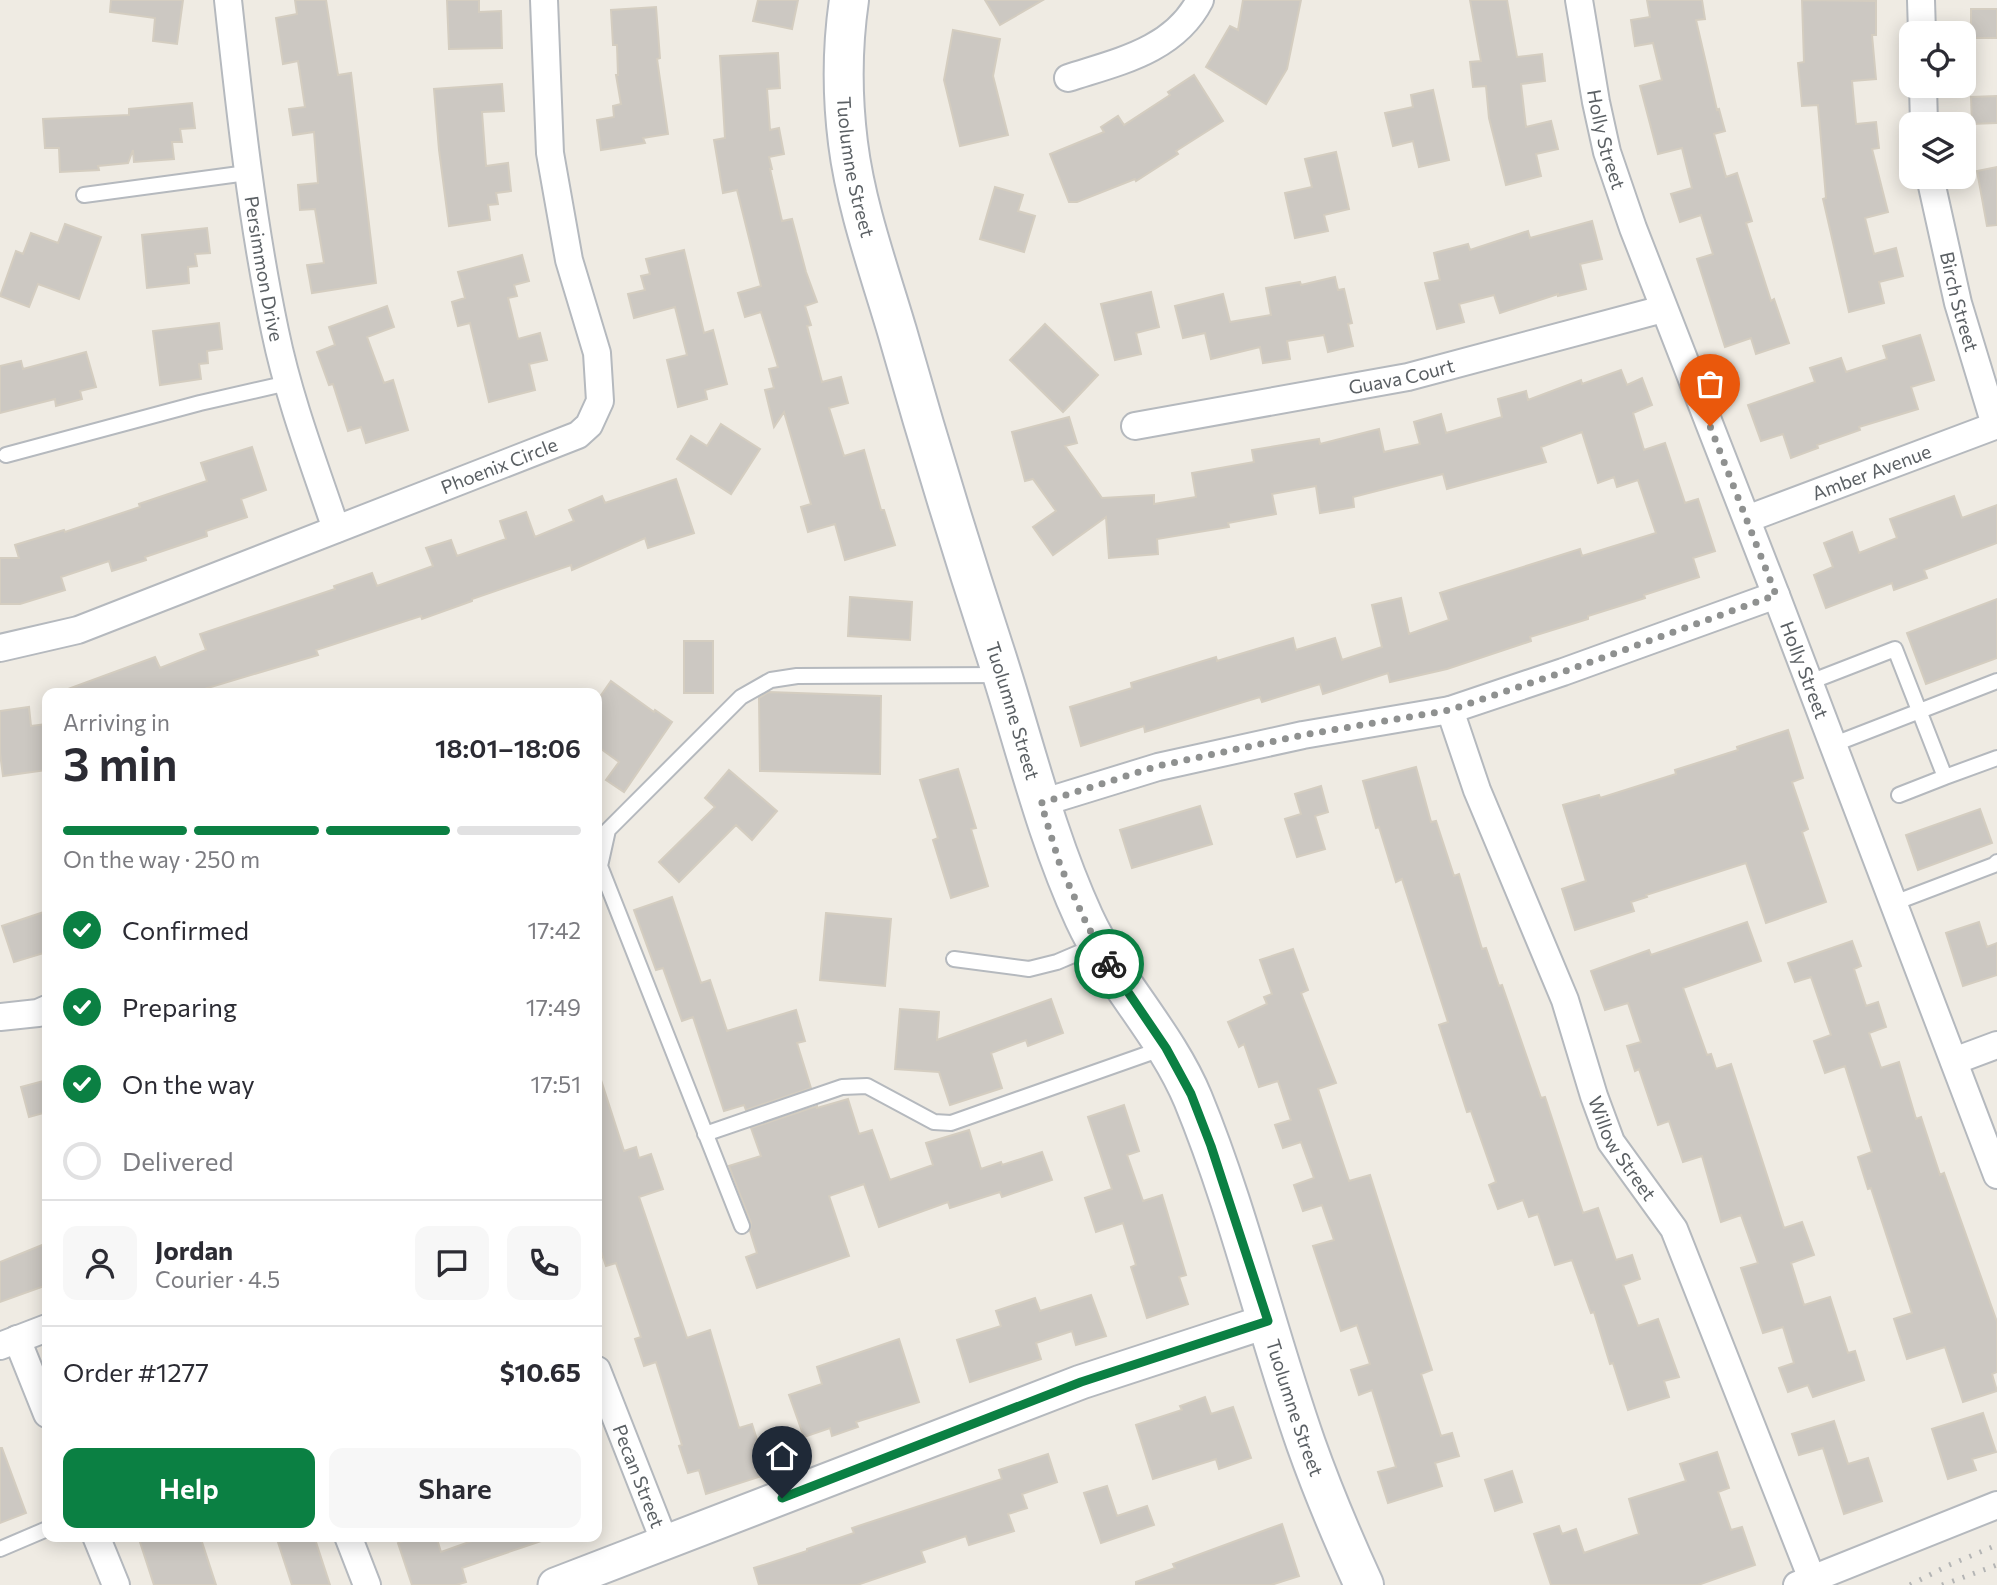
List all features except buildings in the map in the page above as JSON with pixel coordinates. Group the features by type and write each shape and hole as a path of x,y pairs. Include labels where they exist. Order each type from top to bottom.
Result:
{"main road":[{"name":"Tuolumne Street","path":"849,0 844,36 843,83 848,146 860,202 935,465 1060,865 1111,969 1166,1048 1191,1094 1211,1146 1314,1468 1364,1585"}],"street":[{"name":"Persimmon Drive","path":"228,0 247,173 272,320 288,383 336,529"},
{"name":"Phoenix Circle","path":"0,648 78,630 579,435 589,425 600,401 597,354 569,260 550,153 544,0"},
{"path":"1068,78 1143,54 1173,34 1195,10 1200,0"},
{"name":"Holly Street","path":"1579,0 1596,102 1608,152 1663,309 1810,682 1997,1175"},
{"path":"1921,0 1922,21"},
{"name":"Birch Street","path":"1933,189 1958,303 1996,425"},
{"name":"Guava Court","path":"1135,426 1408,377 1663,309"},
{"name":"Amber Avenue","path":"1747,519 1996,425"},
{"path":"1041,803 1158,766 1303,735 1450,710 1776,595"},
{"name":"Willow Street","path":"1450,710 1477,790 1565,1000 1611,1142 1674,1229 1805,1582"},
{"path":"0,1017 42,1011"},
{"path":"1954,1061 1997,1045"},
{"path":"555,1585 1081,1382 1268,1321"},
{"path":"42,1330 9,1342 42,1405"},
{"name":"Pecan Street","path":"602,1383 665,1543"},
{"path":"1805,1582 1997,1505"},
{"path":"98,1542 116,1585"},
{"path":"350,1542 367,1585"}],"lane":[{"path":"84,195 247,173"},
{"path":"6,455 200,403 288,383"},
{"path":"1810,682 1895,649 1945,777"},
{"path":"602,857 608,830 741,697 771,680 797,676 1003,676"},
{"path":"1832,745 1997,681"},
{"path":"1899,795 1997,758"},
{"path":"1894,903 1994,866 1997,862"},
{"path":"602,871 742,1226"},
{"path":"954,959 1029,969 1057,962 1098,945"},
{"path":"705,1134 842,1087 867,1086 934,1122 951,1123 1166,1048"},
{"path":"0,1549 42,1531"}],"railway":[{"path":"1910,1585 1997,1545"},
{"path":"1942,1585 1997,1565"}],"way so far":[{"path":"1109,964 1087,925 1060,865 1041,803 1158,766 1303,735 1450,710 1776,595 1710,426"}],"route":[{"path":"782,1498 1081,1382 1268,1321 1211,1146 1191,1094 1166,1048 1109,964"}]}
